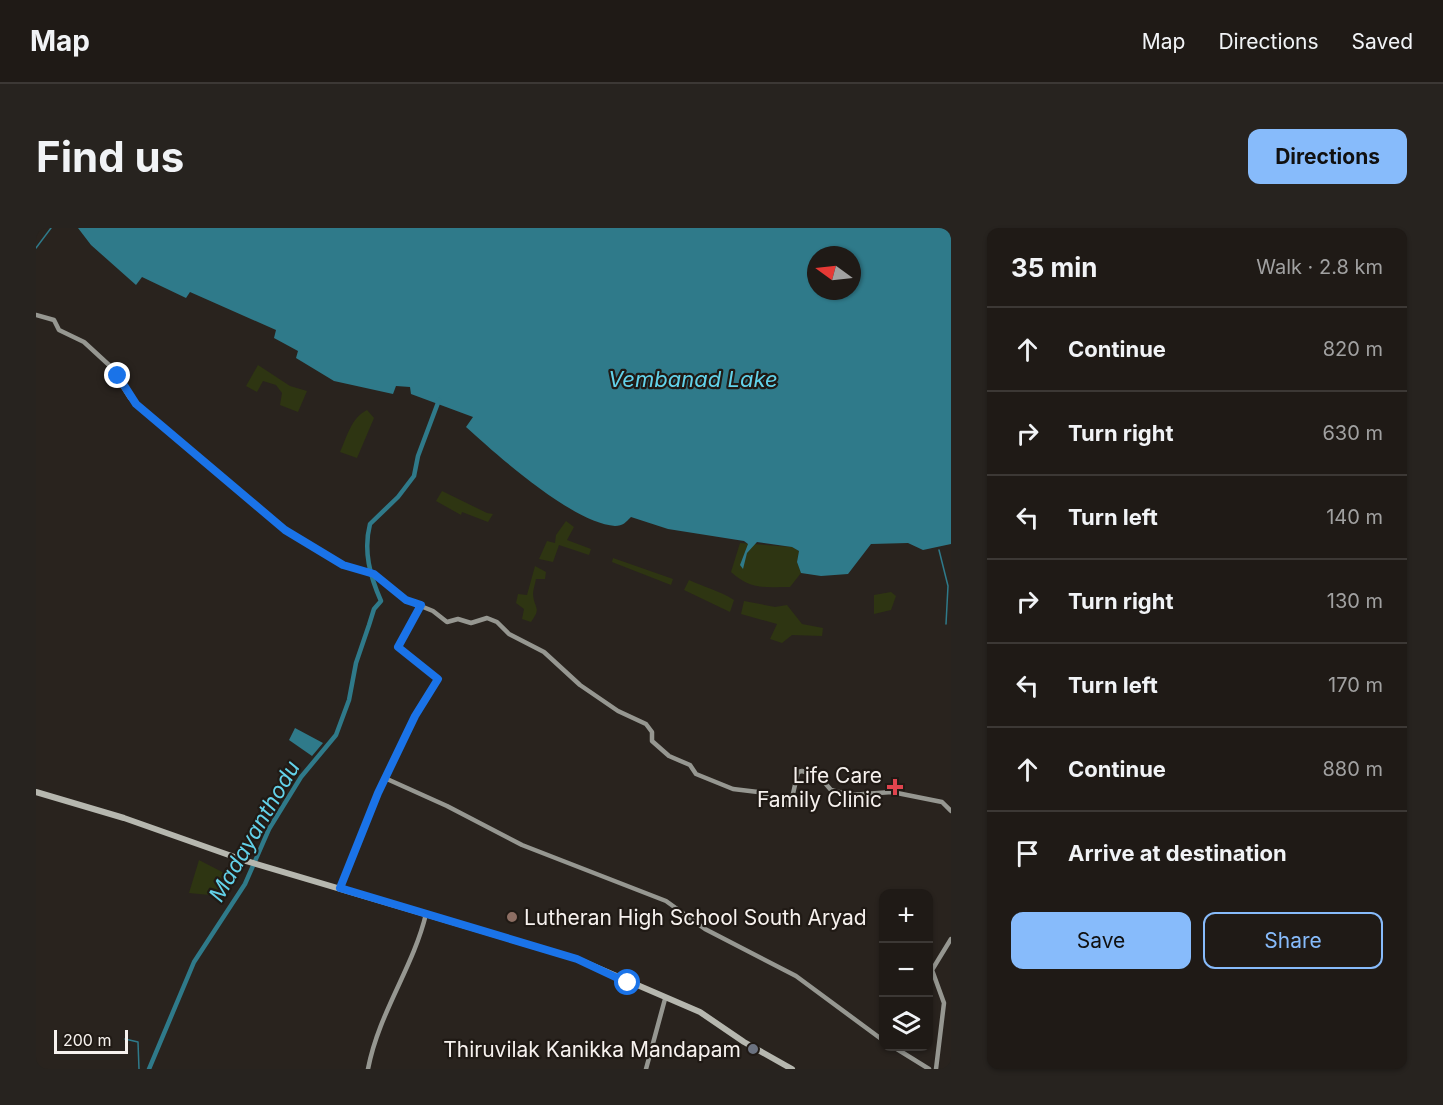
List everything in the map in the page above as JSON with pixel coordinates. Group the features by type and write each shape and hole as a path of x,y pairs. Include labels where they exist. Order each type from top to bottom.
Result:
{"main road":[{"path":"36,315 54,320 59,330 91,347 118,376 130,398 285,530 343,565 357,571 371,573 406,600 421,605 447,622 458,619 471,623 487,618 497,622 509,634 544,652 580,685 618,711 646,724 652,732 652,741 669,756 683,761 696,774 732,789 758,792 781,803 789,804 798,772 801,771 819,776 831,790 850,795 892,792 942,802 951,811"},
{"path":"340,888 367,817 415,716 438,679 398,647 421,605"},
{"path":"387,779 447,806 522,845 666,901 705,929 796,976 879,1037"},
{"path":"36,792 124,818 243,860 577,959 665,999 700,1012 744,1042 792,1069"},
{"path":"368,1069 391,997 421,933 426,914"},
{"path":"936,1069 944,1003 932,970 951,939"},
{"path":"646,1069 665,999"},
{"path":"899,1051 928,1069"}],"green space":[{"path":"258,365 290,386 307,391 298,412 280,405 282,393 276,385 263,381 257,392 246,386"},
{"path":"367,410 374,418 357,458 340,452 353,423"},
{"path":"442,491 493,514 488,522 462,512 461,515 436,501"},
{"path":"566,521 574,527 567,540 591,549 589,555 559,545 553,562 539,559 547,541 555,543 556,535"},
{"path":"740,543 792,547 799,551 797,562 801,573 790,587 758,586 745,582 731,572"},
{"path":"613,558 673,579 671,585 612,562"},
{"path":"535,566 546,572 545,579 536,579 533,594 537,611 531,622 522,619 524,609 516,603 518,594 527,595"},
{"path":"689,580 734,600 730,612 684,590"},
{"path":"891,592 896,596 891,610 874,614 874,595"},
{"path":"744,601 775,607 787,605 802,624 823,628 822,636 792,635 782,643 770,639 777,624 741,614"},
{"path":"199,860 228,875 220,896 189,893"}],"water":[{"name":"Vembanad Lake","path":"78,228 951,228 951,544 923,550 908,543 871,544 848,574 821,576 801,573 797,562 799,551 792,547 757,542 747,553 743,569 740,565 748,544 744,541 668,529 631,517 618,526 598,522 558,501 497,454 466,427 473,417 411,394 410,387 396,386 393,394 334,381 296,358 298,351 274,338 276,330 190,292 186,298 142,277 136,285 91,245"},
{"path":"295,728 323,743 312,756 289,740"}],"waterway":[{"path":"36,248 51,228"},
{"name":"Madayanthodu","path":"149,1069 194,962 245,884 269,829 301,777 336,735 349,700 356,663 374,609 381,601 369,563 367,544 370,524 398,497 414,476 418,456 439,400"},
{"path":"939,550 948,586 946,624"},
{"path":"125,1039 138,1042 139,1069"}],"place":[{"name":"Life Care Family Clinic","path":"895,787"},
{"name":"Lutheran High School South Aryad","path":"512,917"},
{"name":"Thiruvilak Kanikka Mandapam","path":"753,1049"}],"route":[{"path":"118,376 126,393 136,404 212,469 234,484 263,513 285,530 343,565 357,571 374,574 406,600 421,605 398,647 438,679 415,716 387,779 378,793 350,858 340,888 577,959 628,983"}]}
